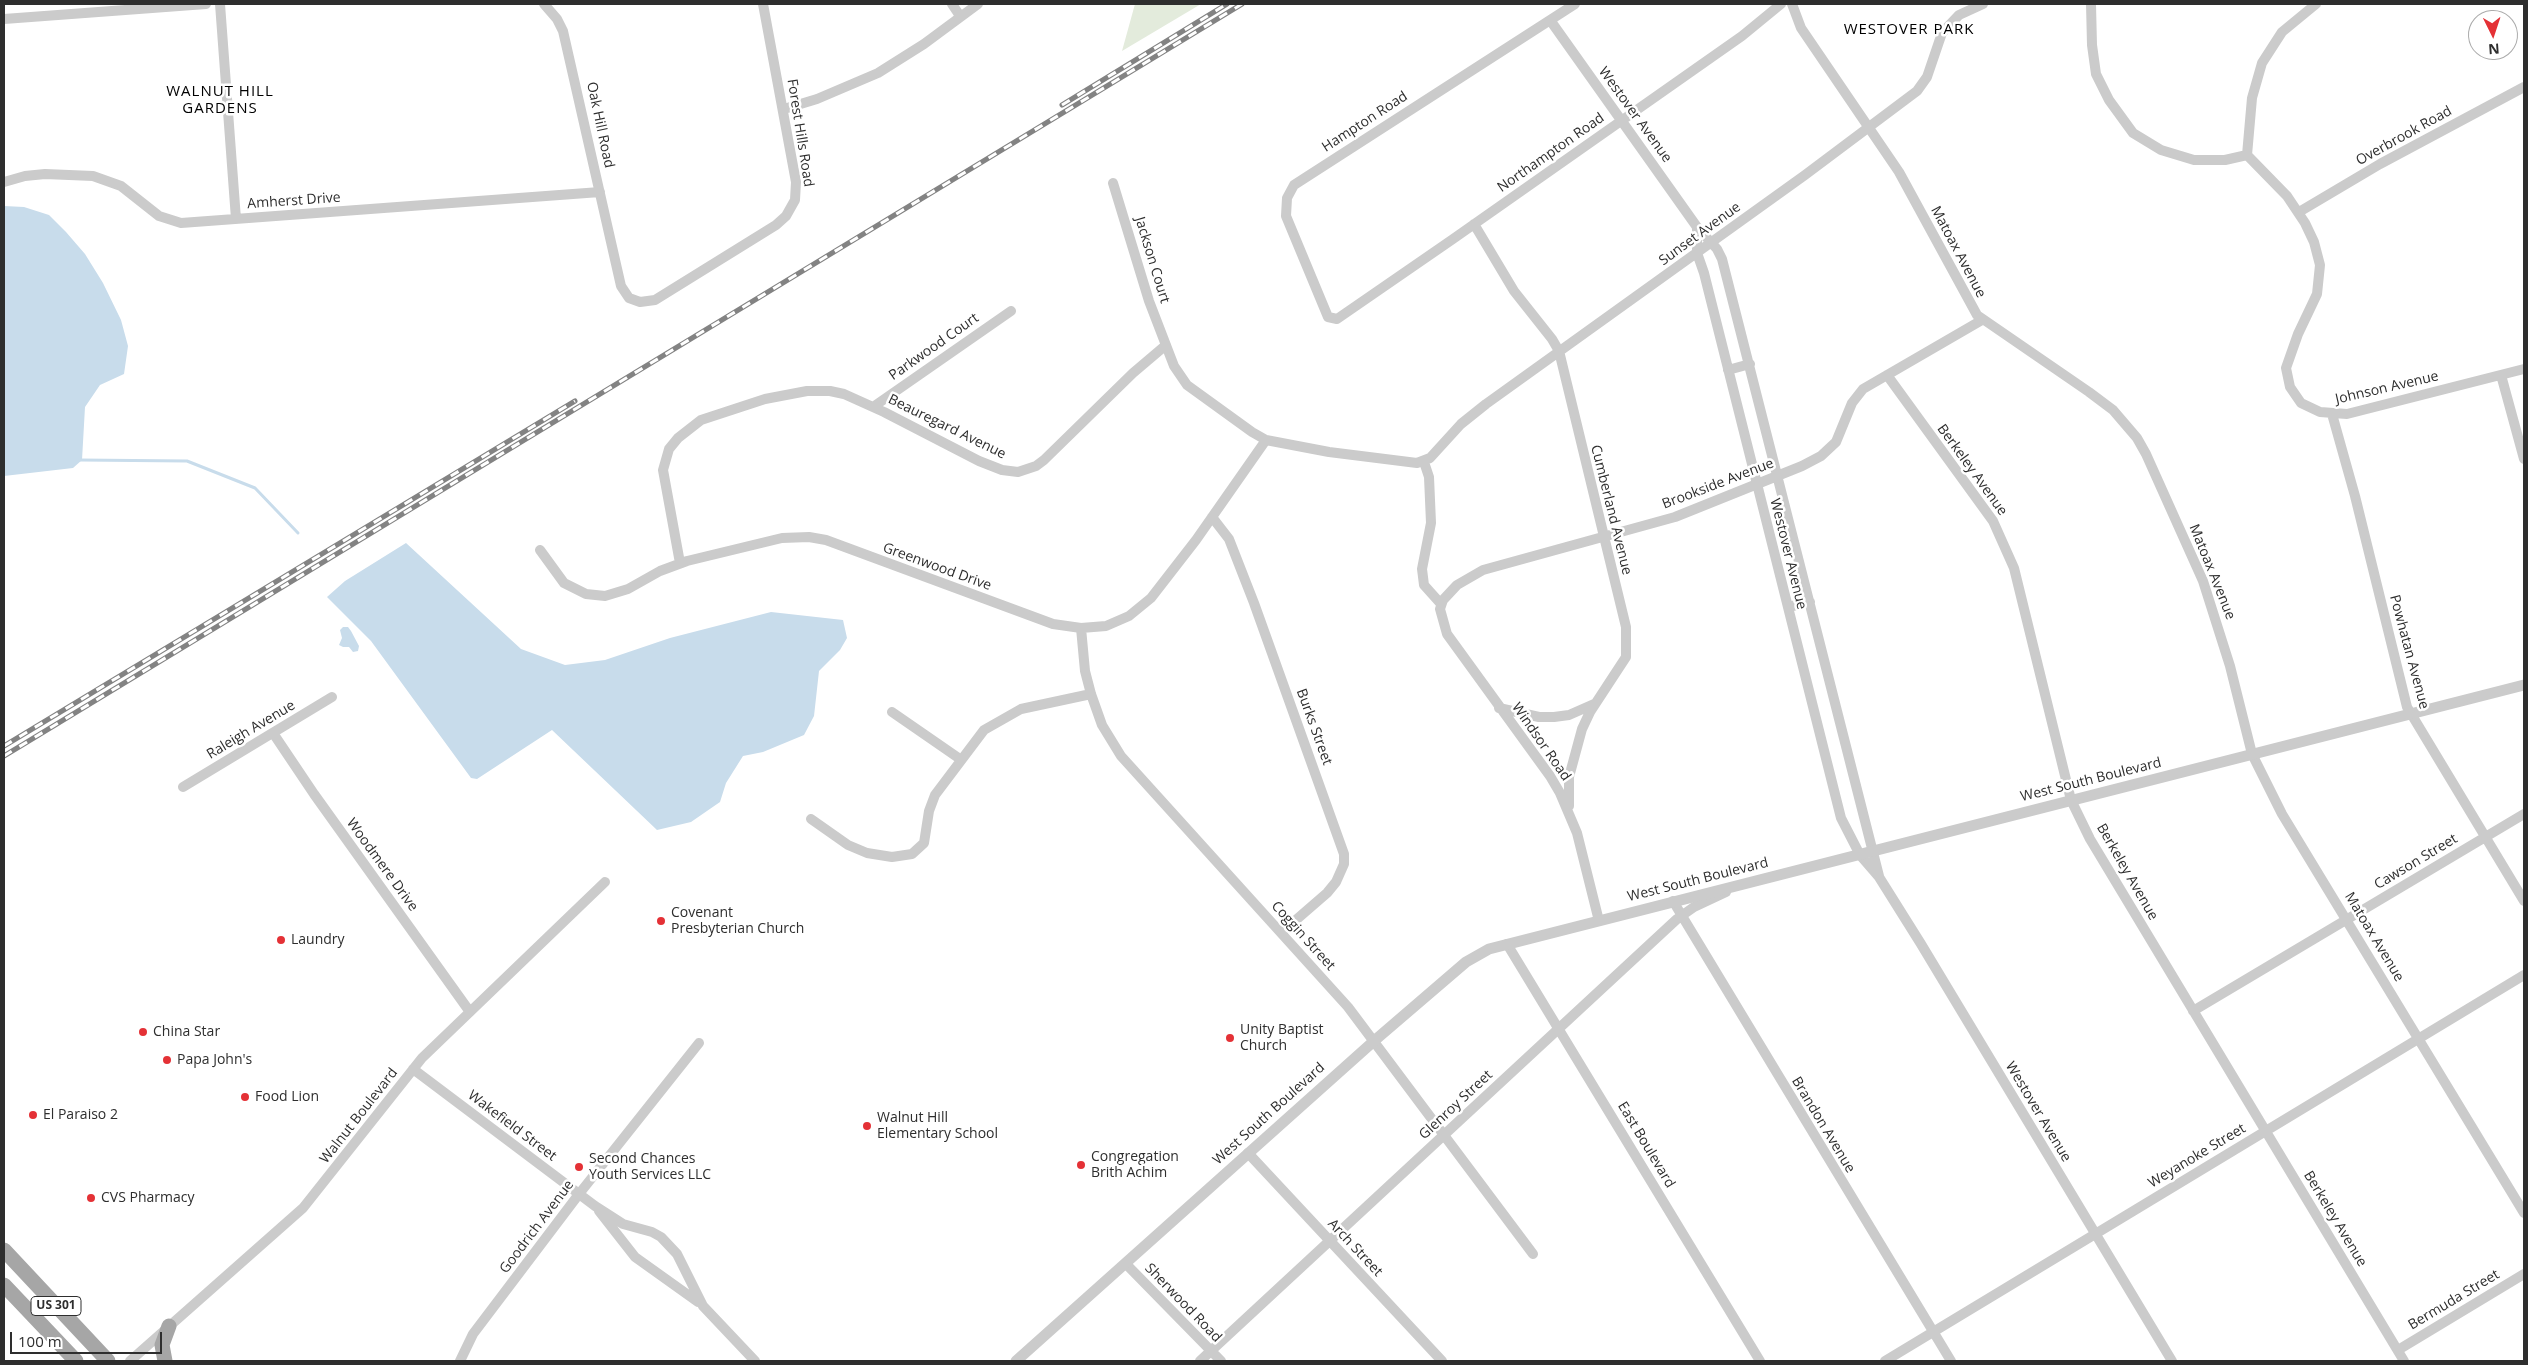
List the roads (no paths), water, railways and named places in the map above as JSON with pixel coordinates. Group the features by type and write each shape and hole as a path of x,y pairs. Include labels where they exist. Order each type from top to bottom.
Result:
{"main road":[{"name":"US 301","path":"4,1250 108,1361"},
{"name":"US 301","path":"4,1285 76,1361"},
{"path":"165,1361 162,1345 169,1326"}],"street":[{"path":"4,19 206,4"},
{"path":"220,4 236,219"},
{"name":"Oak Hill Road","path":"544,4 557,19 563,31 615,259"},
{"name":"Forest Hills Road","path":"615,259 624,293 636,302 655,300 776,226 786,216 795,200 796,182 784,108 763,4"},
{"path":"952,4 960,16"},
{"path":"784,108 817,99 878,73 924,44 978,4"},
{"name":"Hampton Road","path":"1332,319 1328,317 1322,304 1286,216 1286,207 1291,189 1331,160 1575,4"},
{"name":"Northampton Road","path":"1332,319 1337,318 1474,224 1742,36 1781,4"},
{"name":"Matoax Avenue","path":"1792,4 1801,28 1899,172 1969,304 1982,320 2090,392 2113,410 2137,438 2203,581 2230,666 2252,754 2282,814 2524,1213"},
{"name":"Sunset Avenue","path":"1424,462 1430,458 1461,424 1869,127 1923,84 1942,33 1959,15 1983,4"},
{"path":"2091,4 2096,74 2109,100 2133,133 2161,150 2194,160 2225,160 2247,155 2252,98 2262,63 2282,32 2316,4"},
{"name":"Westover Avenue","path":"1550,20 1697,227 1712,242 1722,259 1779,475 1879,877"},
{"name":"Overbrook Road","path":"2299,212 2380,164 2524,86"},
{"name":"Johnson Avenue","path":"2247,155 2287,196 2299,212 2314,242 2320,265 2317,294 2298,334 2286,368 2290,387 2301,403 2320,412 2347,414 2524,369"},
{"name":"Amherst Drive","path":"4,182 25,176 45,174 93,176 121,186 156,214 169,221 181,223 600,192"},
{"name":"Jackson Court","path":"1113,183 1150,301 1166,345"},
{"name":"Cumberland Avenue","path":"1474,224 1514,291 1559,351 1626,627 1626,657 1595,703 1582,729 1572,759 1569,777 1570,815"},
{"name":"Westover Avenue","path":"1697,227 1697,253 1704,273 1841,818 1860,855 1879,877 2172,1361"},
{"name":"Parkwood Court","path":"873,407 1011,311"},
{"name":"Brookside Avenue","path":"1442,604 1448,593 1457,585 1482,570 1675,517 1821,456 1830,449 1841,432 1852,403 1863,389 1982,320"},
{"path":"1166,345 1174,366 1187,385 1266,440 1407,462 1424,462 1429,477 1431,523 1422,568 1424,585 1442,604"},
{"name":"Beauregard Avenue","path":"680,564 663,470 669,449 692,426 726,411 765,399 807,391 830,391 844,394 873,407 979,461 1008,471 1027,470 1044,460 1134,373 1166,345"},
{"path":"1728,370 1750,364"},
{"name":"Berkeley Avenue","path":"1887,375 1980,499 1993,521 2007,552 2014,568 2044,683 2071,800 2108,871 2404,1361"},
{"path":"2501,375 2524,459"},
{"name":"Powhatan Avenue","path":"2332,414 2355,496 2410,714 2524,901"},
{"name":"Greenwood Drive","path":"540,550 564,584 574,590 596,596 618,593 680,564 782,538 809,537 826,540 1052,624 1081,628 1106,626 1129,616 1151,598 1212,517 1266,440"},
{"name":"Burks Street","path":"1212,517 1228,539 1254,603 1344,854 1344,864 1336,882 1327,893 1282,932"},
{"path":"1788,608 1810,602"},
{"name":"Windsor Road","path":"1442,604 1440,609 1447,634 1550,776 1570,815 1599,920"},
{"name":"Coggin Street","path":"1081,628 1084,663 1090,694 1102,724 1121,756 1348,1007 1445,1134 1533,1254"},
{"name":"West South Boulevard","path":"1016,1361 1374,1040 1466,962 1489,949 2524,686"},
{"path":"811,818 848,845 862,851 892,857 906,856 919,849 924,843 929,811 935,795 960,759 984,730 1005,716 1035,705 1090,694"},
{"name":"Raleigh Avenue","path":"183,787 332,697"},
{"path":"1499,708 1525,715 1554,717 1568,715 1595,703"},
{"path":"892,712 960,759"},
{"name":"Woodmere Drive","path":"273,733 314,794 470,1012"},
{"name":"Cawson Street","path":"2193,1011 2524,814"},
{"name":"Walnut Boulevard","path":"130,1361 303,1208 412,1069 605,882"},
{"name":"Glenroy Street","path":"1200,1361 1681,916 1741,885"},
{"name":"Brandon Avenue","path":"1673,901 1950,1361"},
{"name":"East Boulevard","path":"1507,944 1760,1361"},
{"name":"Weyanoke Street","path":"1885,1361 2524,975"},
{"name":"Goodrich Avenue","path":"460,1361 473,1334 579,1194 699,1043"},
{"name":"Wakefield Street","path":"412,1069 595,1206 623,1224 652,1232 670,1245 702,1306"},
{"name":"Arch Street","path":"1248,1153 1442,1361"},
{"name":"Wakefield Street","path":"595,1206 635,1257 702,1306 755,1361"},
{"name":"Sherwood Road","path":"1126,1264 1221,1361"},
{"name":"Bermuda Street","path":"2398,1350 2524,1274"}],"water":[{"path":"4,206 24,207 49,215 66,232 85,254 103,283 121,320 128,346 124,374 100,385 85,407 82,460 73,468 4,476"},
{"path":"406,543 521,649 565,665 605,660 670,638 771,612 843,620 847,638 840,650 819,671 814,716 804,735 763,752 743,756 726,783 720,802 691,822 657,830 552,730 477,779 471,778 371,641 327,597 345,581"},
{"path":"343,627 348,627 351,631 359,646 358,651 353,652 349,647 339,645 342,638 340,630"}],"waterway":[{"path":"80,460 187,461 255,488 298,533"}],"railway":[{"path":"1062,105 1227,4"},
{"path":"4,756 1242,4"},
{"path":"4,746 575,401"}],"place":[{"name":"Covenant Presbyterian Church","path":"661,921"},
{"name":"Laundry","path":"281,940"},
{"name":"China Star","path":"143,1032"},
{"name":"Unity Baptist Church","path":"1230,1038"},
{"name":"Papa John's","path":"167,1060"},
{"name":"Food Lion","path":"245,1097"},
{"name":"El Paraiso 2","path":"33,1115"},
{"name":"Walnut Hill Elementary School","path":"867,1126"},
{"name":"Congregation Brith Achim","path":"1081,1165"},
{"name":"Second Chances Youth Services LLC","path":"579,1167"},
{"name":"CVS Pharmacy","path":"91,1198"}],"district":[{"name":"WESTOVER PARK","path":"1909,30"},
{"name":"WALNUT HILL GARDENS","path":"220,100"}]}
